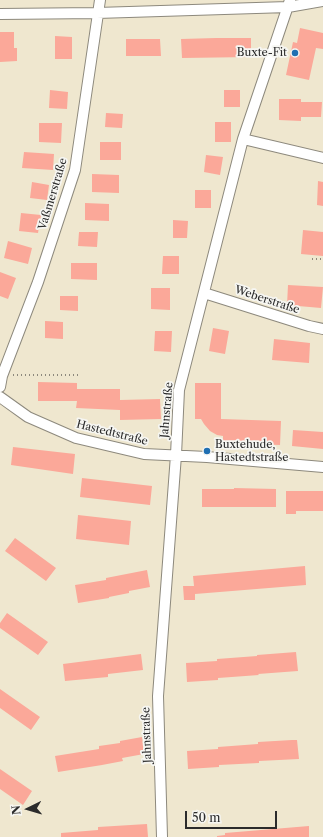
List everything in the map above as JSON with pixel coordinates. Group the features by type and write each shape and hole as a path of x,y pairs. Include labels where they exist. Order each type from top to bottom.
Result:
{"street":[{"name":"Vaßmerstraße","path":"0,388 2,376 38,282 75,170 100,0"},
{"path":"0,14 98,13 323,1"},
{"name":"Jahnstraße","path":"162,837 158,696 176,455 179,390 243,139 289,3"},
{"path":"243,139 323,158"},
{"name":"Weberstraße","path":"204,293 323,329"},
{"name":"Hastedtstraße","path":"0,397 28,417 76,438 144,454 207,457 323,467"}],"path":[{"path":"312,259 323,259"},
{"path":"2,376 79,375"}],"building":[{"path":"300,28 323,33 323,49 316,48 309,80 286,75 293,42 297,43"},
{"path":"0,32 14,32 14,48 17,48 17,61 0,62"},
{"path":"55,36 72,37 72,59 55,59"},
{"path":"251,38 251,57 182,58 181,39"},
{"path":"126,39 160,39 161,56 126,56"},
{"path":"50,90 68,92 67,109 49,108"},
{"path":"224,90 240,90 240,107 224,107"},
{"path":"279,99 301,99 301,102 322,102 321,117 301,117 301,121 279,120"},
{"path":"106,113 123,114 122,128 105,127"},
{"path":"215,122 231,122 231,142 215,142"},
{"path":"39,123 62,123 61,143 39,142"},
{"path":"100,142 121,142 121,160 100,160"},
{"path":"24,152 54,154 53,170 22,168"},
{"path":"206,155 223,157 220,175 204,172"},
{"path":"92,174 119,175 119,193 92,192"},
{"path":"318,181 323,182 323,206 317,205"},
{"path":"32,182 49,185 47,200 30,198"},
{"path":"195,190 211,190 211,208 195,208"},
{"path":"85,203 109,204 109,221 85,220"},
{"path":"21,213 41,215 38,233 19,231"},
{"path":"173,220 188,221 187,238 173,238"},
{"path":"303,230 323,232 323,256 301,254"},
{"path":"79,232 98,232 97,247 78,246"},
{"path":"8,241 32,248 28,264 4,258"},
{"path":"163,256 179,256 179,274 162,274"},
{"path":"71,263 97,263 97,280 71,279"},
{"path":"0,272 16,278 8,299 0,296"},
{"path":"288,285 323,287 321,308 287,305"},
{"path":"151,288 170,288 170,310 151,309"},
{"path":"60,296 78,296 78,311 60,310"},
{"path":"45,321 63,322 63,339 45,338"},
{"path":"213,328 229,331 225,354 209,351"},
{"path":"155,331 172,331 171,352 154,351"},
{"path":"274,339 310,343 309,363 272,360"},
{"path":"38,382 77,383 77,389 120,389 120,400 160,399 161,419 120,420 120,410 76,408 77,401 38,401"},
{"path":"195,383 221,383 221,419 281,421 280,445 223,443 223,436 217,435 210,431 201,419 195,419"},
{"path":"293,430 323,432 323,449 292,446"},
{"path":"13,447 75,454 73,474 11,465"},
{"path":"82,478 152,486 150,505 80,497"},
{"path":"202,489 276,489 276,507 202,507"},
{"path":"286,491 323,491 323,511 296,511 296,514 286,514"},
{"path":"78,515 131,521 129,545 76,539"},
{"path":"15,538 56,568 46,581 5,551"},
{"path":"305,566 306,585 195,594 195,600 184,600 183,586 194,586 193,576"},
{"path":"147,570 150,587 129,591 129,593 109,598 78,603 75,585 106,580 106,578"},
{"path":"7,613 48,642 38,655 0,628 0,623"},
{"path":"296,652 298,671 187,682 186,663"},
{"path":"141,654 143,670 108,674 108,677 65,681 63,664"},
{"path":"0,689 40,717 31,730 0,708"},
{"path":"142,737 144,754 122,758 123,761 58,772 55,756 99,749 99,746 120,743 120,741"},
{"path":"297,740 299,759 259,761 259,763 219,765 219,767 188,769 187,751 258,744 258,742"},
{"path":"0,769 32,791 23,805 0,789"},
{"path":"147,824 148,837 61,837 61,833 98,830 98,827"},
{"path":"309,826 309,837 217,837 225,835 225,833"}],"place":[{"name":"Buxte-Fit","path":"295,53"},
{"name":"Buxtehude, Hastedtstraße","path":"207,451"}]}
